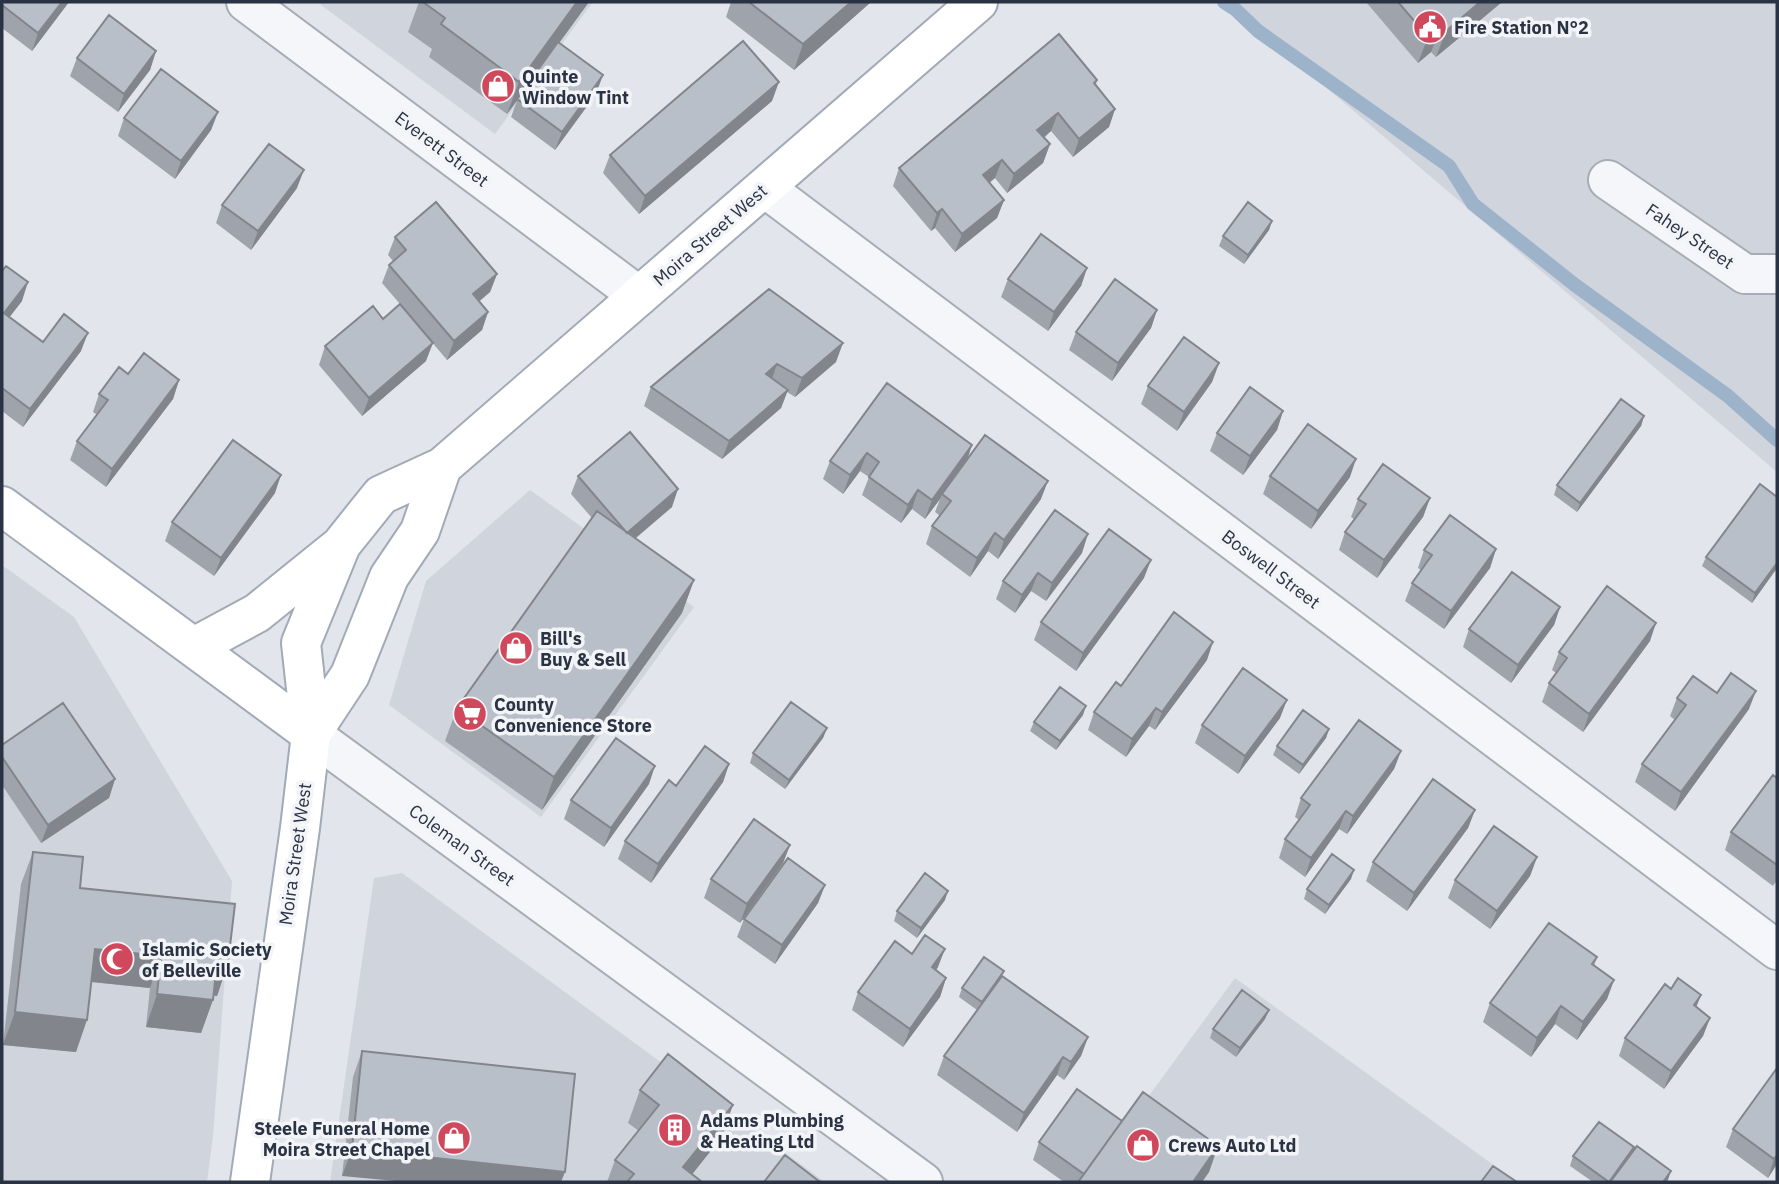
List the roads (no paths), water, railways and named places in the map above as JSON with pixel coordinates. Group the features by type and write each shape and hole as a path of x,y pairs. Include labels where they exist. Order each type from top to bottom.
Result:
{"main road":[{"name":"Moira Street West","path":"250,1182 311,734 301,643 341,545 381,495 442,467 978,2"},
{"name":"Moira Street West","path":"311,734 350,675 389,577 420,531 442,467"},
{"name":"Coleman Street","path":"2,506 311,734"},
{"path":"194,647 257,613 341,545"}],"street":[{"name":"Everett Street","path":"246,2 639,296"},
{"name":"Fahey Street","path":"1608,180 1745,274 1777,274"},
{"name":"Boswell Street","path":"765,188 1777,950"},
{"name":"Coleman Street","path":"311,734 923,1182"}],"waterway":[{"path":"1224,2 1258,31 1449,166 1473,204 1575,285 1728,396 1777,440"}],"place":[{"name":"Fire Station N°2","path":"1430,27"},
{"name":"Quinte Window Tint","path":"498,86"},
{"name":"Bill's Buy & Sell","path":"516,648"},
{"name":"County Convenience Store","path":"470,714"},
{"name":"Islamic Society of Belleville","path":"117,959"},
{"name":"Adams Plumbing & Heating Ltd","path":"675,1130"},
{"name":"Steele Funeral Home Moira Street Chapel","path":"454,1138"},
{"name":"Crews Auto Ltd","path":"1143,1145"}]}
